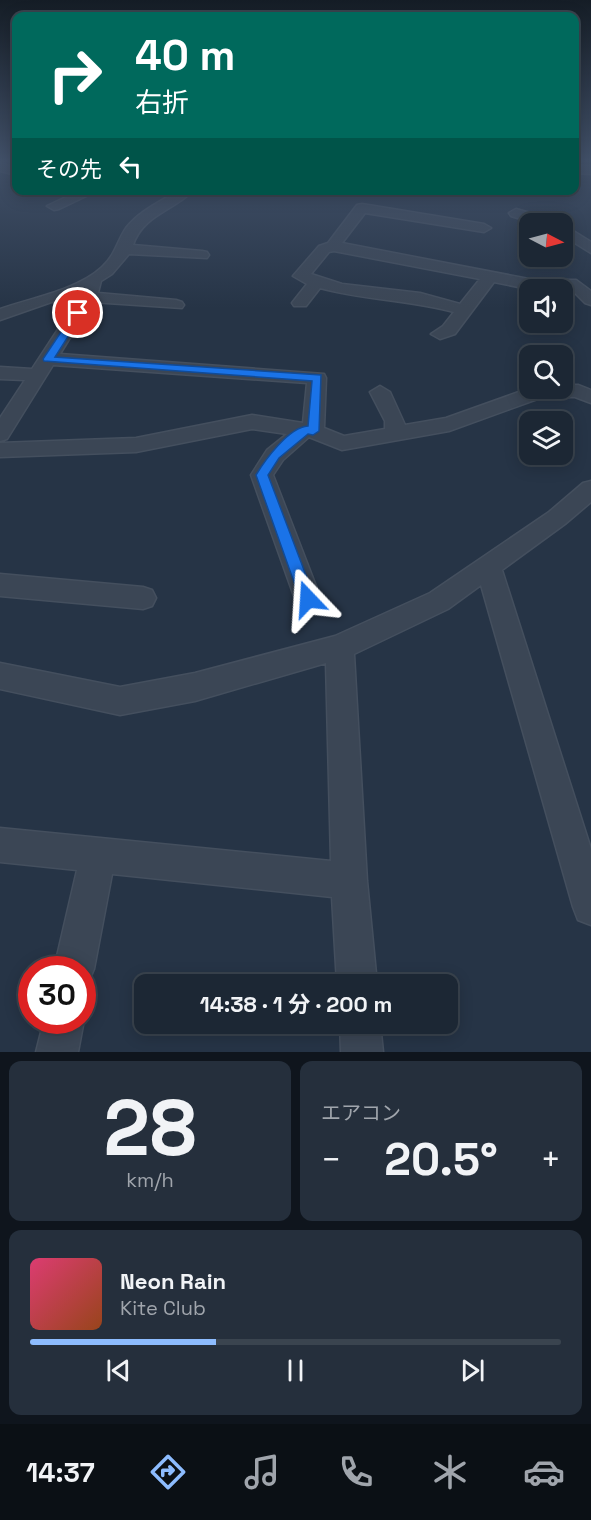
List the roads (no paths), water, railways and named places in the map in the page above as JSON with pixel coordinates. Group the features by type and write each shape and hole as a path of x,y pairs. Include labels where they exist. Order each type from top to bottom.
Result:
{"street":[{"path":"0,434 91,288 125,249 130,231 141,220 157,210"},
{"path":"333,246 360,210"},
{"path":"375,210 484,228"},
{"path":"442,237 451,222"},
{"path":"573,236 591,249"},
{"path":"464,310 416,297 396,297 316,282 301,276 324,249 333,246 534,285 576,285 591,300"},
{"path":"125,249 202,255"},
{"path":"440,334 449,330 490,276"},
{"path":"300,303 316,282"},
{"path":"0,315 82,286 176,305"},
{"path":"0,373 43,367 317,378 309,430 275,455 262,475 308,599"},
{"path":"0,450 136,445 252,422 309,430 342,443 450,424 542,391 578,391 591,397"},
{"path":"380,392 395,421 395,434"},
{"path":"0,676 120,701 195,687 340,647 439,601 557,518 591,489"},
{"path":"488,567 591,907"},
{"path":"0,585 143,598"},
{"path":"340,647 349,881 356,974"},
{"path":"0,845 349,881"},
{"path":"77,956 98,855"},
{"path":"57,1052 61,1034"},
{"path":"361,1034 362,1052"}]}
